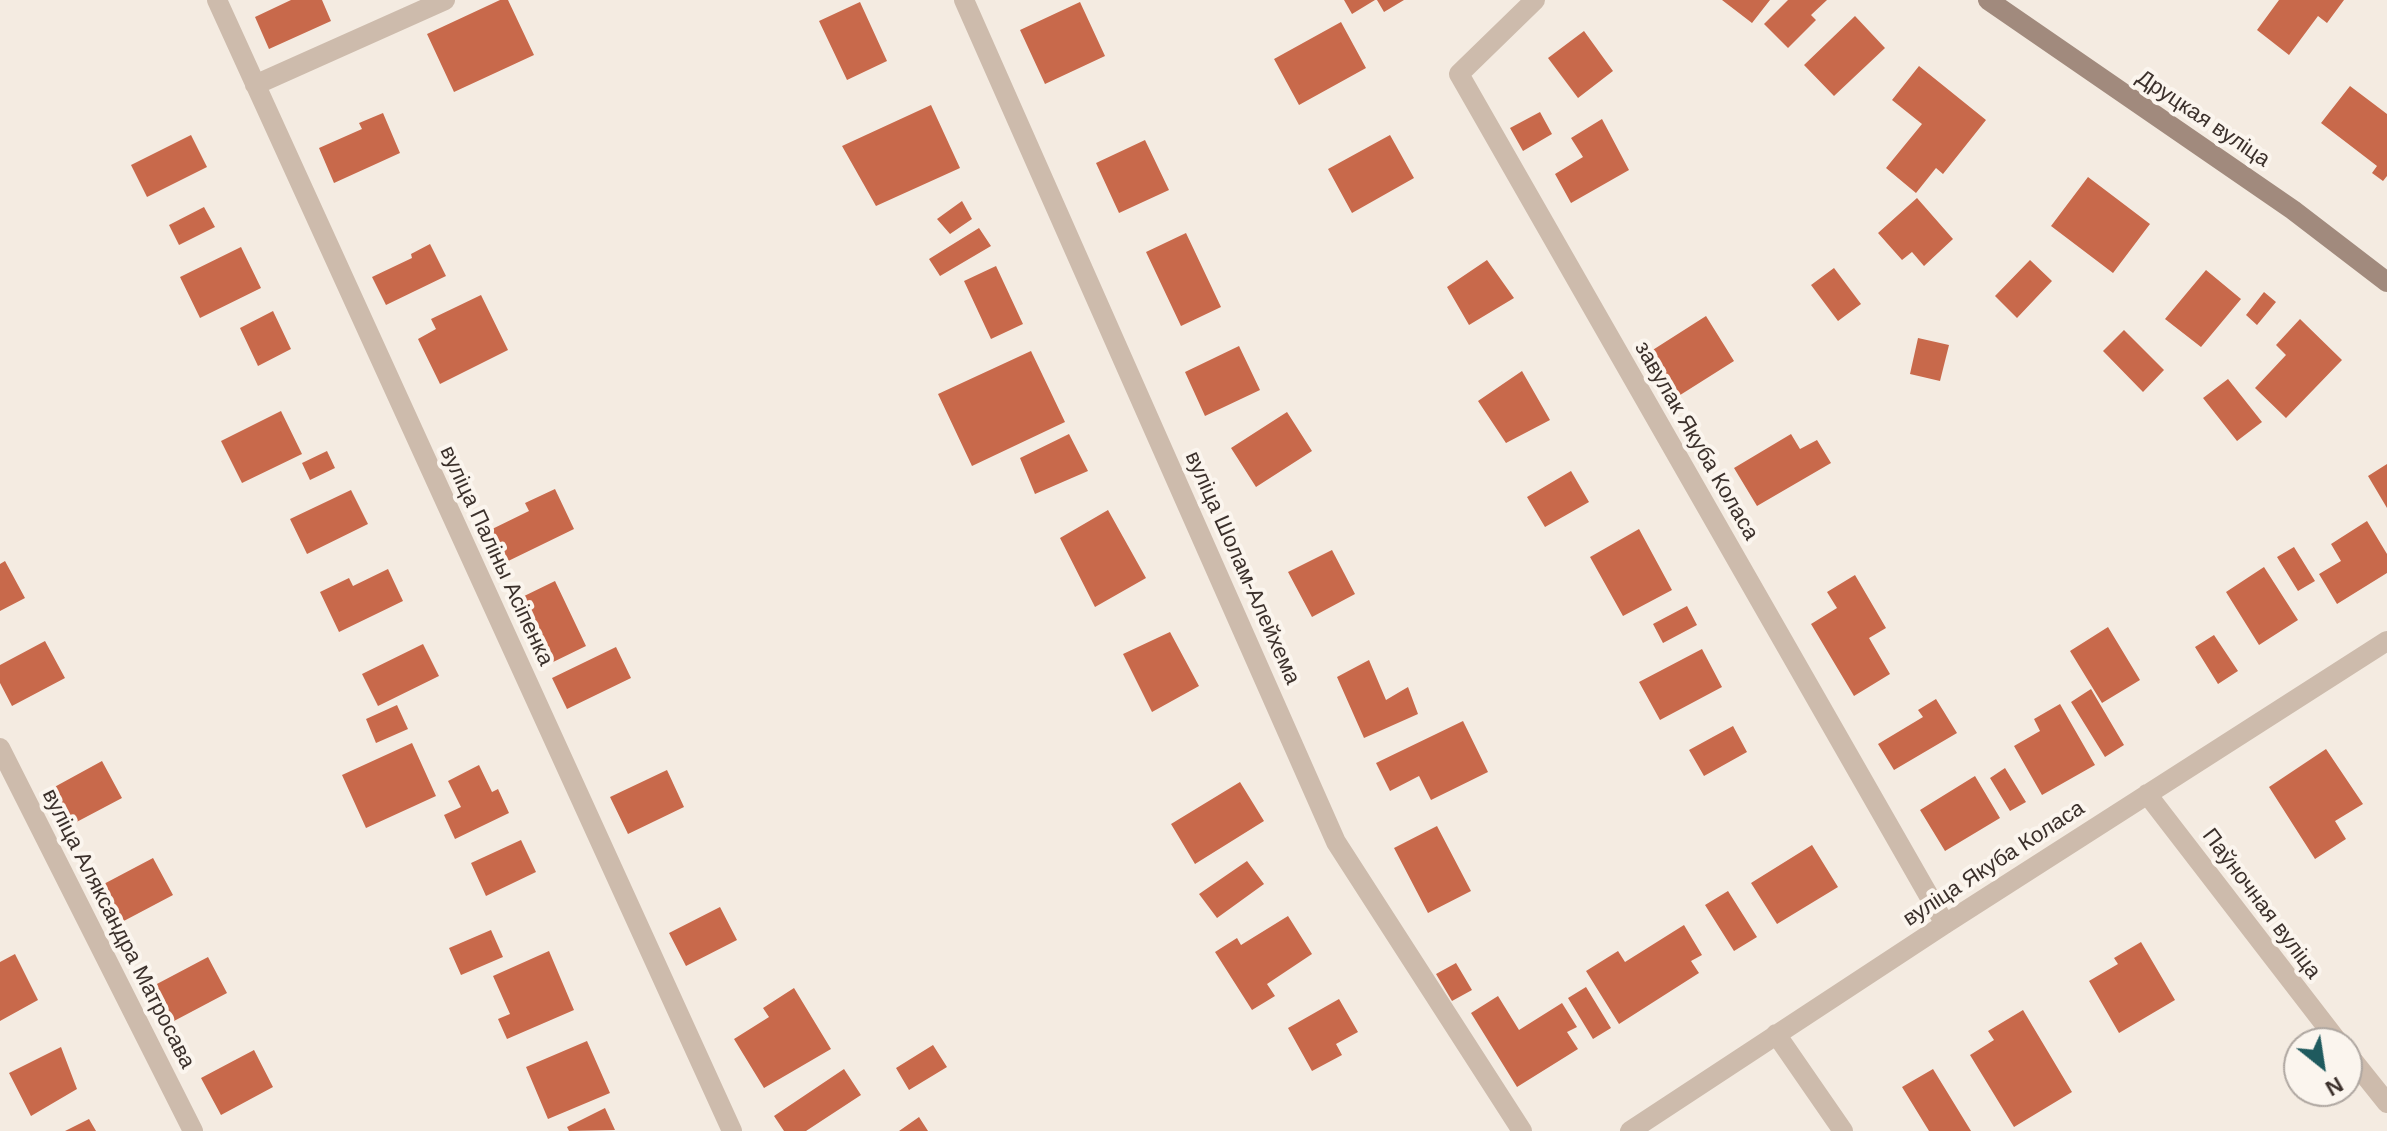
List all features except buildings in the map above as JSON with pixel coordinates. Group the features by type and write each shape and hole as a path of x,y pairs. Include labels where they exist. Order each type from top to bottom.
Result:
{"main road":[{"name":"Друцкая вуліца","path":"1988,0 2293,210 2387,282"}],"street":[{"name":"вуліца Паліны Асіпенка","path":"217,0 732,1131"},
{"path":"255,85 445,0"},
{"name":"вуліца Шолам-Алейхема","path":"964,0 1336,842 1522,1131"},
{"name":"завулак Якуба Коласа","path":"1535,0 1459,74 1945,924"},
{"name":"вуліца Якуба Коласа","path":"1630,1131 1945,924 2387,641"},
{"name":"вуліца Аляксандра Матросава","path":"0,748 193,1131"},
{"name":"Паўночная вуліца","path":"2147,794 2327,1027"},
{"path":"1776,1034 1843,1131"},
{"path":"2363,1073 2387,1103"}]}
